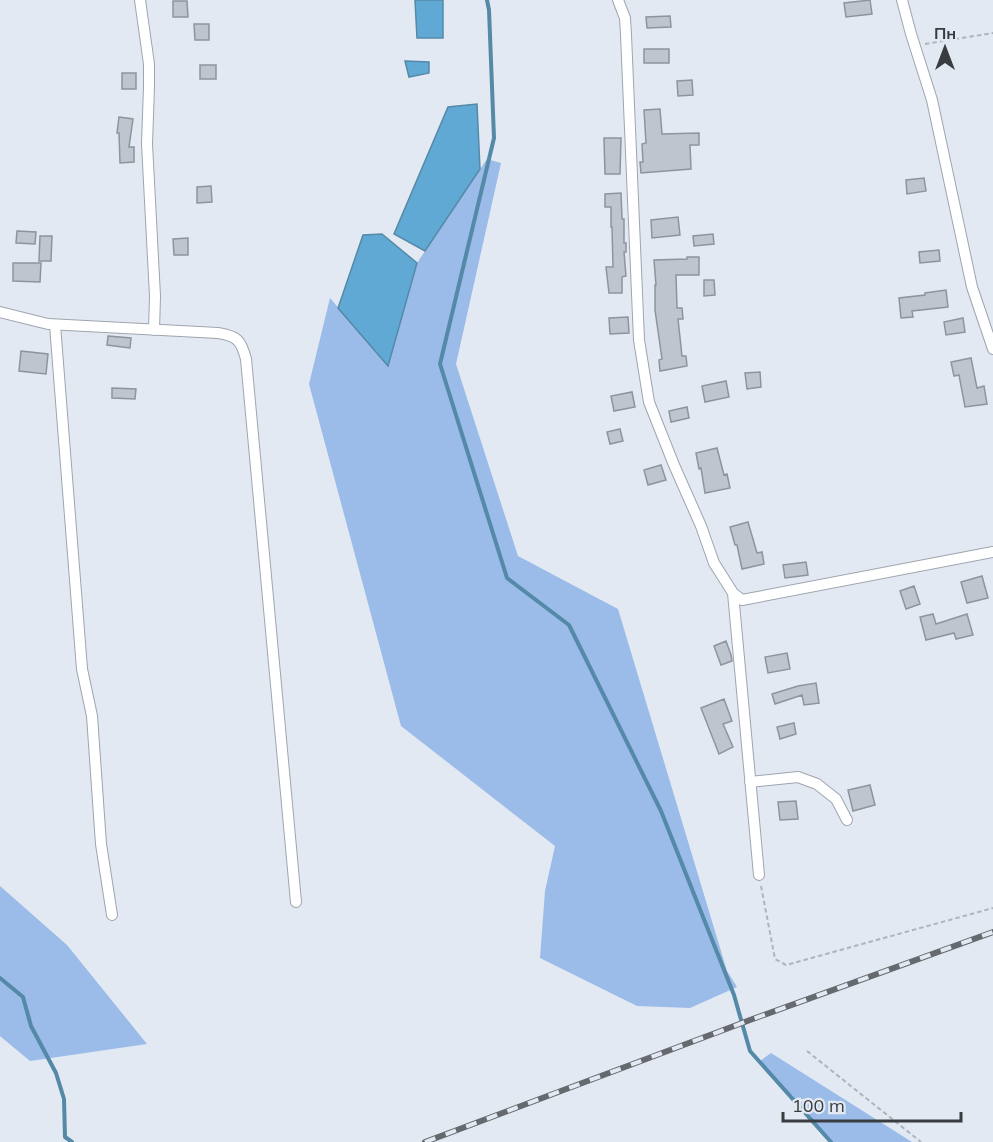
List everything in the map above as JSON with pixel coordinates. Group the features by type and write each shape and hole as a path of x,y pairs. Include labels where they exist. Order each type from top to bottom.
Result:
{"street":[{"path":"140,0 149,87 147,144 155,296 154,330"},
{"path":"618,0 625,18 639,340 649,402 701,525 714,562 733,593 742,600 993,552"},
{"path":"902,0 932,100 972,287 993,349"},
{"path":"0,312 55,325 218,333 238,339 243,348 246,359 296,902"},
{"path":"55,325 82,669 92,716 101,844 112,915"},
{"path":"733,593 759,875"},
{"path":"750,782 798,777 817,784 836,799 847,820"}],"path":[{"path":"915,45 993,33"},
{"path":"759,875 775,959 786,965 993,908"},
{"path":"807,1051 921,1142"}],"shaded area":[{"path":"415,0 443,0 443,38 417,38"},
{"path":"405,61 429,62 429,73 409,77"},
{"path":"477,104 480,169 425,251 394,234 448,107"},
{"path":"487,159 501,163 456,364 518,556 618,609 727,971 737,987 690,1008 637,1006 540,958 545,891 555,846 401,726 309,384 330,298 388,365 417,263"},
{"path":"382,234 417,263 388,366 338,308 363,235"},
{"path":"0,886 67,945 147,1044 30,1061 0,1036"},
{"path":"771,1053 912,1142 832,1142 760,1061"}],"building":[{"path":"870,0 872,14 846,17 844,3"},
{"path":"173,1 187,1 188,17 173,17"},
{"path":"670,16 671,27 647,28 646,17"},
{"path":"194,24 209,24 209,40 195,40"},
{"path":"644,49 669,49 669,63 644,63"},
{"path":"200,65 216,65 216,79 200,79"},
{"path":"122,73 136,73 136,89 122,89"},
{"path":"692,80 693,95 678,96 677,81"},
{"path":"660,109 662,134 699,133 699,145 690,145 691,169 641,173 642,144 646,143 644,110"},
{"path":"119,117 133,119 129,147 134,147 134,162 120,163 119,133 117,133"},
{"path":"604,138 621,138 620,174 605,174"},
{"path":"924,178 926,191 907,194 906,180"},
{"path":"211,186 212,202 197,203 197,187"},
{"path":"621,193 624,243 626,243 626,252 624,252 626,276 622,277 622,293 609,293 606,267 613,267 612,227 611,207 605,207 605,194"},
{"path":"678,217 680,235 652,238 651,220"},
{"path":"17,231 36,232 35,244 16,243"},
{"path":"713,234 714,244 694,246 693,236"},
{"path":"40,236 52,236 51,261 39,261"},
{"path":"188,238 188,255 174,255 173,239"},
{"path":"939,250 940,261 920,263 919,252"},
{"path":"687,257 699,257 699,275 676,275 677,308 682,308 683,319 678,319 682,356 686,356 687,366 660,371 659,360 662,359 655,310 654,260 687,259"},
{"path":"13,263 41,263 40,282 13,281"},
{"path":"704,280 714,280 715,295 704,296"},
{"path":"946,290 948,307 912,311 913,317 901,318 899,298"},
{"path":"628,317 629,333 610,334 609,318"},
{"path":"963,318 965,332 946,335 944,322"},
{"path":"108,336 131,338 130,348 107,345"},
{"path":"21,351 48,354 46,374 19,371"},
{"path":"971,358 977,388 984,386 987,404 965,407 959,375 954,376 951,362"},
{"path":"760,372 761,387 747,389 745,373"},
{"path":"726,381 729,397 705,402 702,386"},
{"path":"112,388 136,389 135,399 112,398"},
{"path":"632,392 635,407 614,411 611,396"},
{"path":"687,407 689,418 671,422 669,411"},
{"path":"620,429 623,441 610,444 607,432"},
{"path":"717,448 730,488 705,493 696,453"},
{"path":"661,465 666,480 648,485 644,470"},
{"path":"748,522 757,553 762,552 764,564 742,569 730,527"},
{"path":"806,562 808,575 785,578 783,565"},
{"path":"982,576 988,598 967,603 961,582"},
{"path":"914,586 920,604 906,609 900,591"},
{"path":"933,614 936,624 967,614 973,635 956,639 954,633 926,640 920,617"},
{"path":"726,641 732,661 721,665 714,646"},
{"path":"787,653 790,669 768,673 765,657"},
{"path":"816,683 819,703 804,705 802,695 775,704 772,694"},
{"path":"724,699 732,721 723,724 733,747 719,754 701,708"},
{"path":"794,723 796,734 780,739 777,727"},
{"path":"870,785 875,805 853,811 848,790"},
{"path":"796,801 798,819 780,820 778,802"}],"waterway":[{"path":"487,0 494,138 440,364 507,578 569,625 661,811 734,995 750,1051 831,1142"},
{"path":"0,978 23,997 31,1026 56,1073 64,1099 65,1137 72,1142"}],"railway":[{"path":"425,1142 993,932"}]}
